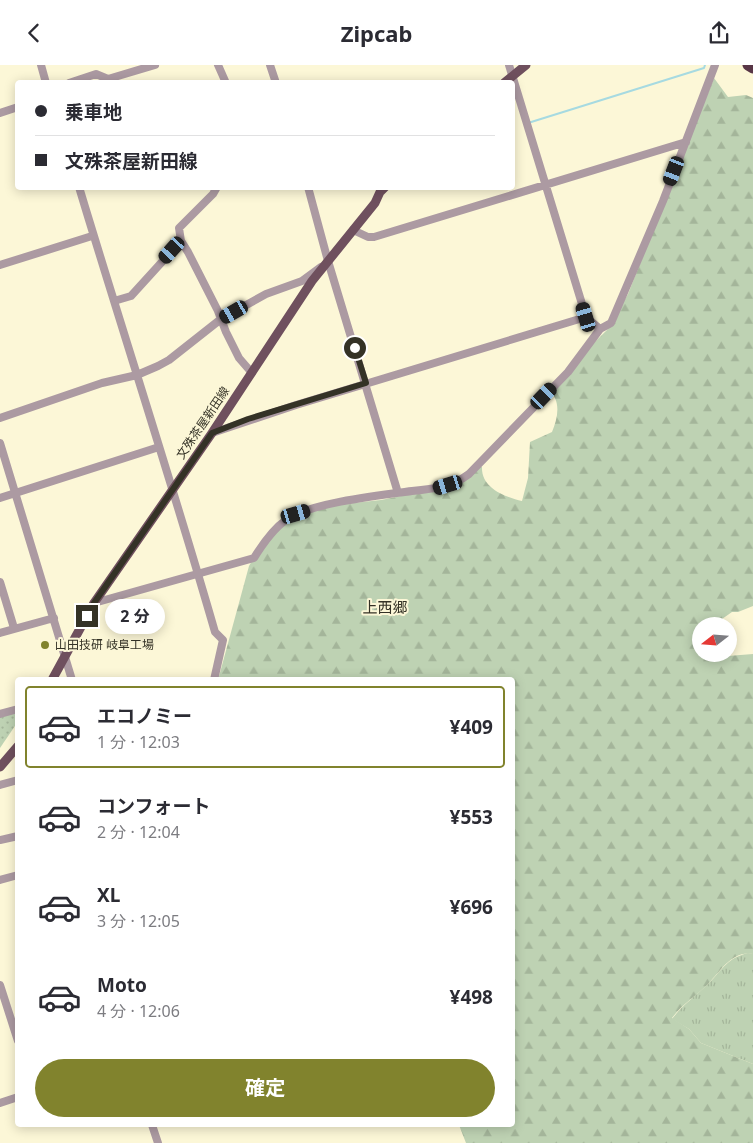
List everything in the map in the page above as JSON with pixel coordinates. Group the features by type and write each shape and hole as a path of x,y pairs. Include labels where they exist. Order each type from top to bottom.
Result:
{"highway":[{"path":"748,65 753,68"}],"main road":[{"path":"508,80 526,65"},
{"name":"文殊茶屋新田線","path":"54,677 94,603 212,433 312,281 375,203 382,190"},
{"path":"0,767 15,750"}],"street":[{"path":"41,65 45,80"},
{"path":"78,80 96,74 108,79 155,65"},
{"path":"218,65 225,80"},
{"path":"270,65 275,80"},
{"path":"508,80 509,65"},
{"path":"94,603 254,557 285,521 296,514 337,503 438,488 459,481 568,372 600,329 611,323 663,201 715,65"},
{"path":"515,100 545,184 586,317 600,329"},
{"path":"0,113 15,108"},
{"path":"353,230 368,237 374,237 686,142"},
{"path":"80,190 92,236 173,489 215,632 223,640 215,677"},
{"path":"215,190 179,228 180,241 192,261 239,358 252,373"},
{"path":"309,190 328,261 398,493"},
{"path":"0,265 92,236"},
{"path":"114,301 131,296 180,241"},
{"path":"0,418 102,383 136,375 169,360 221,319 266,294 302,281 328,261"},
{"path":"212,433 248,419 586,317"},
{"path":"0,443 71,677"},
{"path":"0,498 159,447"},
{"path":"0,582 14,629"},
{"path":"0,633 54,618"},
{"path":"0,714 15,710"},
{"path":"0,785 15,781"},
{"path":"0,840 15,837"},
{"path":"0,880 15,876"},
{"path":"0,985 15,1032"},
{"path":"0,1103 15,1098"},
{"path":"153,1127 158,1143"}],"green space":[{"path":"714,78 728,97 746,95 753,98 753,606 738,612 732,612 725,617 692,617 692,663 738,663 738,655 753,654 753,954 739,955 733,958 672,1018 689,1029 701,1043 753,1064 753,1143 466,1143 460,1127 515,1127 515,677 219,677 249,566 266,537 307,508 381,500 446,487 455,482 476,464 482,467 485,481 490,486 508,497 522,501 528,478 530,442 552,432 556,421 557,403 552,393 547,389 607,330 628,294"},
{"path":"15,713 15,726 0,748 0,717"},
{"path":"748,953 753,954 753,1064 701,1043 689,1029 672,1019 730,961"}],"waterway":[{"path":"528,123 704,68 705,65"}],"place":[{"name":"山田技研 岐阜工場","path":"45,645"}],"district":[{"name":"上西郷","path":"385,608"}],"route":[{"path":"87,616 94,603 212,433 248,419 366,383 355,348"}]}
